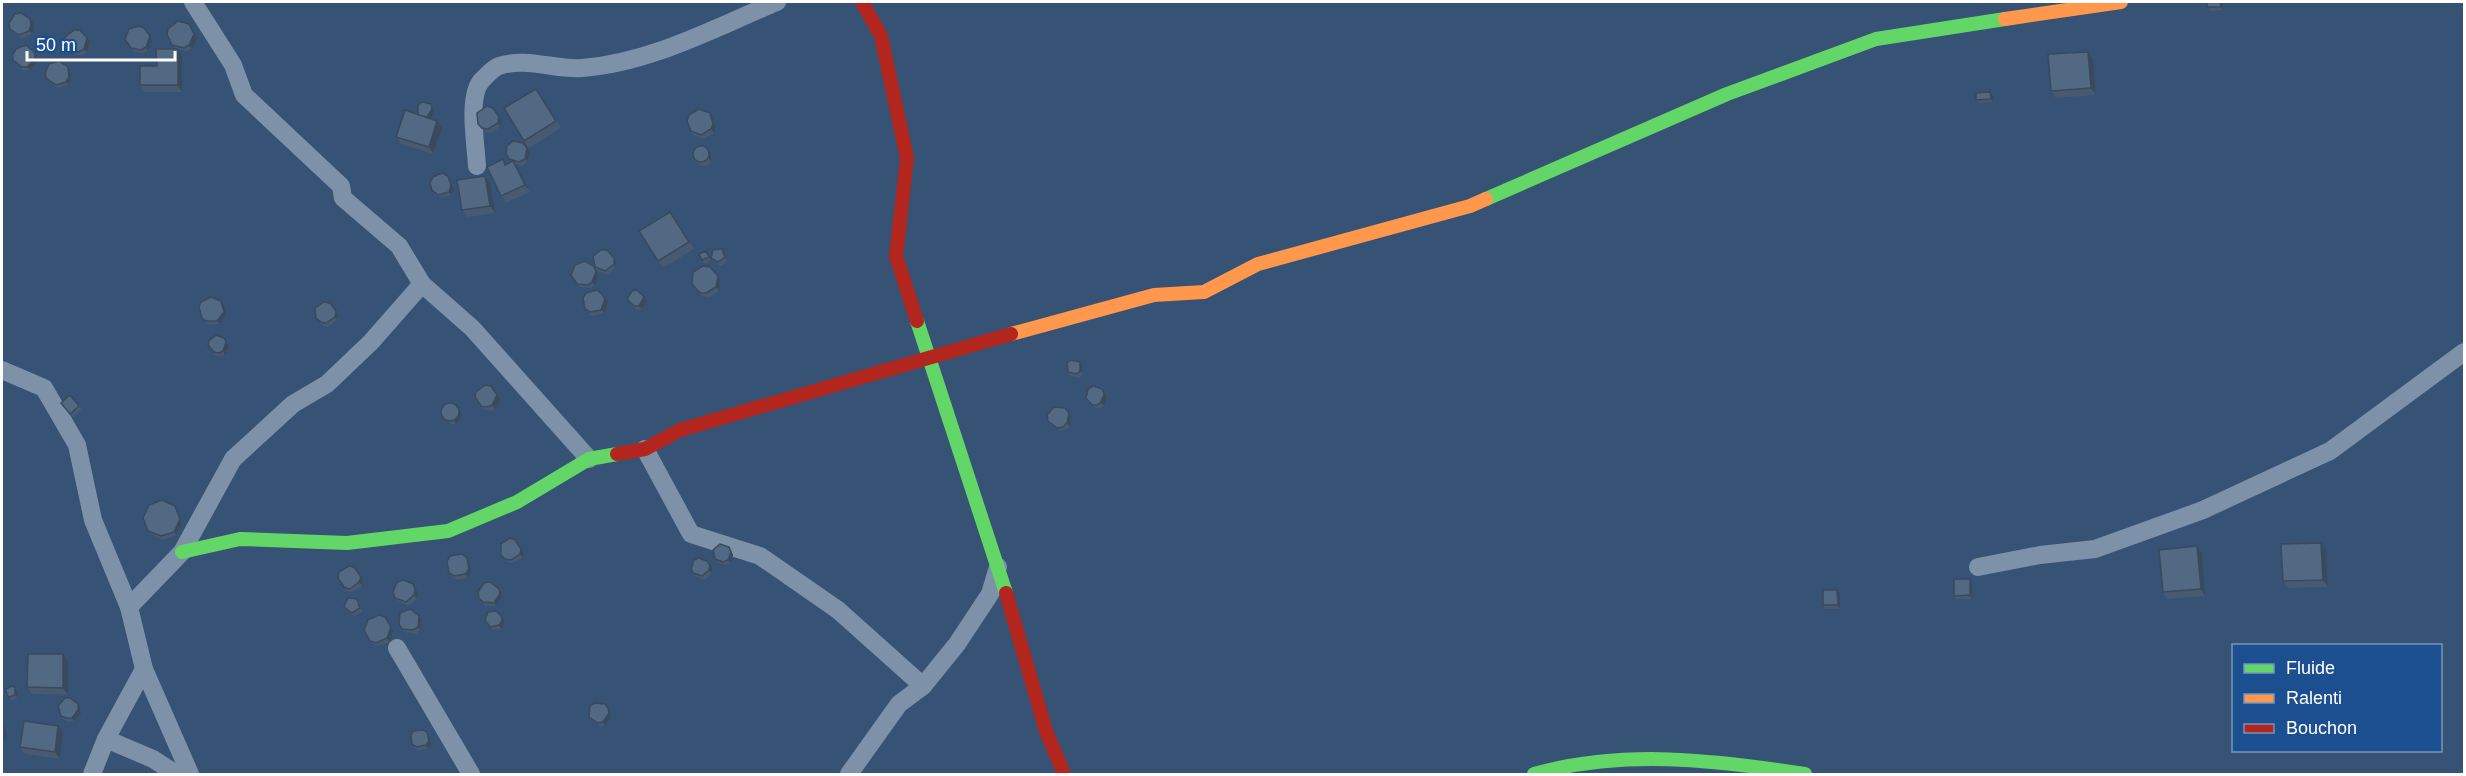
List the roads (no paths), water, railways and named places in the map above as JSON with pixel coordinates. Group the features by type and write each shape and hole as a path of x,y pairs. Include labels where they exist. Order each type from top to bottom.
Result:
{"street":[{"path":"193,2 233,65 244,95 341,186 343,198 399,246 422,284 472,328 589,459"},
{"path":"477,166 473,104 479,83 498,66 525,63 580,68 623,62 666,48 777,2"},
{"path":"862,2 880,36 908,158 896,256 998,567 1046,731 1064,774"},
{"path":"182,552 240,539 347,543 448,531 517,502 589,459 645,449 680,430 1154,295 1204,292 1258,264 1470,206 1727,94 1876,39 2002,18 2121,2"},
{"path":"129,607 182,552 233,459 293,404 327,384 371,342 422,284"},
{"path":"1978,567 2040,555 2095,549 2203,510 2330,451 2464,352"},
{"path":"2,370 44,388 77,446 93,520 129,607 144,669 190,774"},
{"path":"645,449 691,534 760,555 838,610 923,686"},
{"path":"849,774 899,704 923,686 957,644 990,594 998,567"},
{"path":"397,648 471,774"},
{"path":"92,774 106,739 144,669"},
{"path":"106,739 153,759 176,774"},
{"path":"1534,774 1549,769 1620,759 1697,761 1805,774"}]}
